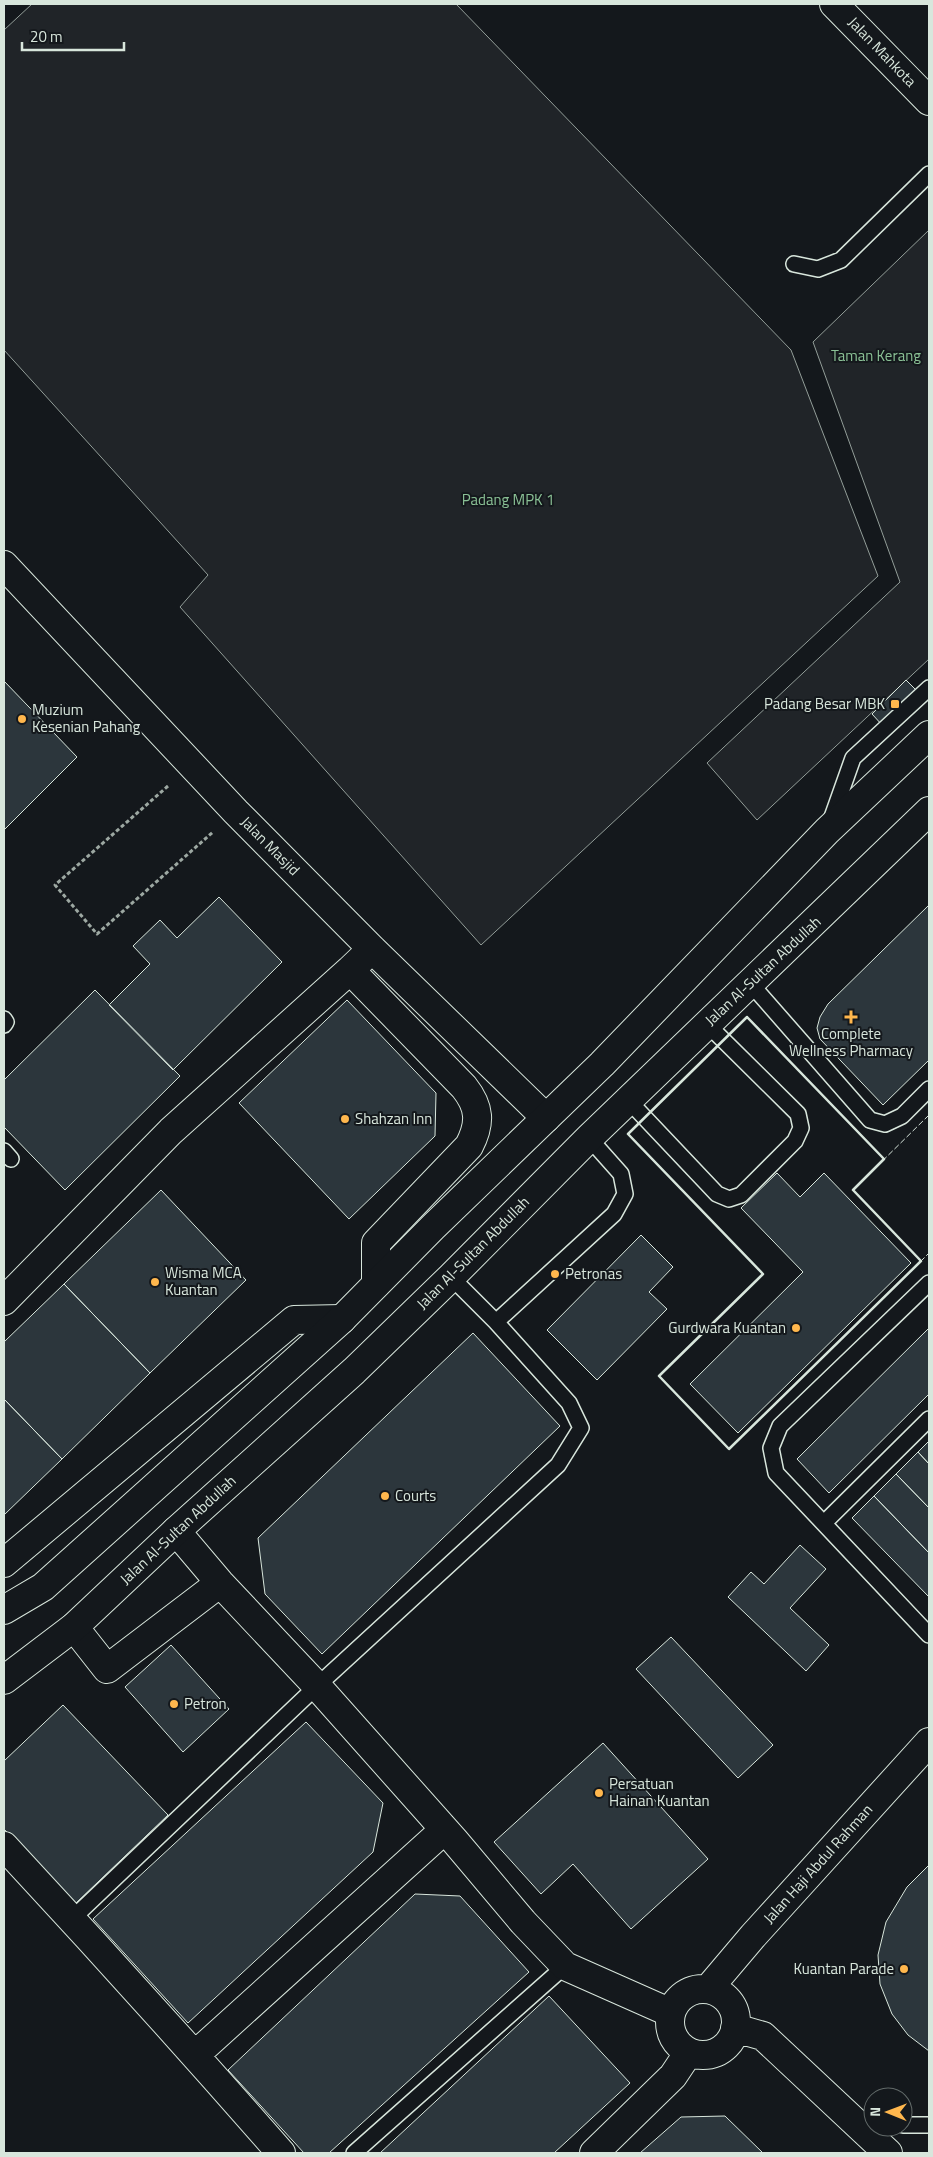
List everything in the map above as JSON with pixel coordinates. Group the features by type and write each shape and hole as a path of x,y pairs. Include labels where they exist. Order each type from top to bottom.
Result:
{"main road":[{"name":"Jalan Mahkota","path":"834,4 929,101"},
{"name":"Jalan Masjid","path":"4,565 236,812 372,949 546,1118"},
{"path":"4,1610 43,1587 342,1319 602,1064 827,831 929,735"},
{"name":"Jalan Al-Sultan Abdullah","path":"4,1680 74,1627 176,1531 354,1371 628,1100 929,812"},
{"path":"4,1301 171,1132 372,949"},
{"path":"350,970 464,1087 473,1099 478,1116 476,1133 468,1146 376,1243 376,1284"},
{"path":"4,1563 294,1320 342,1319"},
{"path":"176,1531 220,1583 317,1686 523,1922 565,1966 672,2013"},
{"path":"74,1627 107,1669 220,1583"},
{"name":"Jalan Haji Abdul Rahman","path":"708,1988 785,1900 929,1742"},
{"path":"194,2055 444,1830"},
{"path":"4,1846 72,1919 280,2153"},
{"path":"708,1988 720,1992 729,1999 735,2010 737,2021 733,2038 718,2052 698,2056 678,2044 671,2032 670,2018 672,2013 674,2005 682,1995 695,1989 708,1988"},
{"path":"736,2028 764,2036 863,2121"},
{"path":"594,2153 673,2076 689,2052"},
{"path":"876,2137 888,2153"}],"lane":[{"path":"794,264 818,269 841,260 929,174"},
{"path":"827,831 853,758 929,688"},
{"path":"751,984 870,1120 885,1124 902,1116 929,1089"},
{"path":"4,1019 6,1022 4,1025"},
{"path":"628,1100 717,1194 728,1199 741,1195 795,1141 801,1128 800,1121 798,1114 707,1024"},
{"path":"496,1322 614,1214 626,1194 621,1174 589,1138"},
{"path":"72,1919 317,1686 558,1465 581,1428 569,1403 496,1322 451,1277"},
{"path":"929,1283 780,1426 772,1448 776,1473 929,1635"},
{"path":"824,1523 929,1420"},
{"path":"354,2153 565,1966"},
{"path":"913,2125 929,2125"}],"path":[{"path":"192,765 55,886 98,934 236,812"}],"green space":[{"name":"Padang MPK 1","path":"32,4 456,4 791,350 878,576 481,945 180,607 208,575 4,350 4,30"},
{"name":"Taman Kerang","path":"929,230 929,659 757,820 707,763 900,582 813,342"}],"building":[{"path":"906,680 918,692 883,726 872,714"},
{"name":"Muzium Kesenian Pahang","path":"4,681 77,757 4,830"},
{"path":"219,897 282,962 173,1070 109,1005 150,964 133,946 160,920 177,938"},
{"path":"929,905 929,1060 883,1105 820,1039 817,1028 820,1017 828,1004"},
{"path":"95,990 180,1076 65,1190 4,1127 4,1080"},
{"name":"Shahzan Inn","path":"347,1000 436,1093 435,1136 349,1219 239,1103"},
{"name":"Gurdwara Kuantan","path":"777,1173 800,1197 824,1173 911,1263 738,1433 690,1384 803,1272 741,1208"},
{"name":"Wisma MCA Kuantan","path":"161,1190 246,1280 150,1373 64,1284"},
{"path":"641,1235 673,1267 649,1292 667,1309 597,1380 547,1330"},
{"path":"64,1284 150,1373 62,1459 4,1399 4,1342"},
{"path":"929,1328 929,1394 829,1493 797,1459"},
{"path":"473,1333 560,1426 322,1654 265,1594 258,1538"},
{"path":"4,1399 62,1459 4,1515"},
{"path":"929,1441 929,1464 918,1452"},
{"path":"918,1452 929,1464 929,1508 896,1474"},
{"path":"896,1474 929,1508 929,1553 874,1496"},
{"path":"874,1496 929,1553 929,1597 852,1518"},
{"path":"800,1545 826,1569 790,1608 829,1645 806,1671 728,1597 751,1572 764,1584"},
{"path":"671,1637 773,1745 738,1778 636,1669"},
{"path":"171,1645 229,1709 183,1752 125,1687"},
{"path":"63,1705 168,1815 75,1904 4,1829 4,1761"},
{"path":"306,1722 383,1803 373,1852 188,2023 93,1919"},
{"name":"Persatuan Hainan Kuantan","path":"603,1743 708,1859 631,1929 573,1864 541,1894 494,1842"},
{"name":"Kuantan Parade","path":"929,1865 929,2051 908,2035 892,2014 880,1984 878,1955 886,1922 907,1887"},
{"path":"415,1894 460,1896 529,1972 329,2153 304,2153 228,2070"},
{"path":"549,1996 630,2083 554,2153 380,2153"},
{"path":"725,2116 763,2153 640,2153 681,2117"}],"fence":[{"path":"929,1115 853,1190 921,1261 929,1253"}],"wall":[{"path":"747,1017 884,1159 853,1190 921,1261 729,1449 659,1376 763,1274 628,1134 747,1017"}],"place":[{"name":"Padang Besar MBK","path":"895,704"},
{"name":"Muzium Kesenian Pahang","path":"22,719"},
{"name":"Complete Wellness Pharmacy","path":"851,1017"},
{"name":"Shahzan Inn","path":"345,1119"},
{"name":"Petronas","path":"555,1274"},
{"name":"Wisma MCA Kuantan","path":"155,1282"},
{"name":"Gurdwara Kuantan","path":"796,1328"},
{"name":"Courts","path":"385,1496"},
{"name":"Petron","path":"174,1704"},
{"name":"Persatuan Hainan Kuantan","path":"599,1793"},
{"name":"Kuantan Parade","path":"904,1969"}]}
